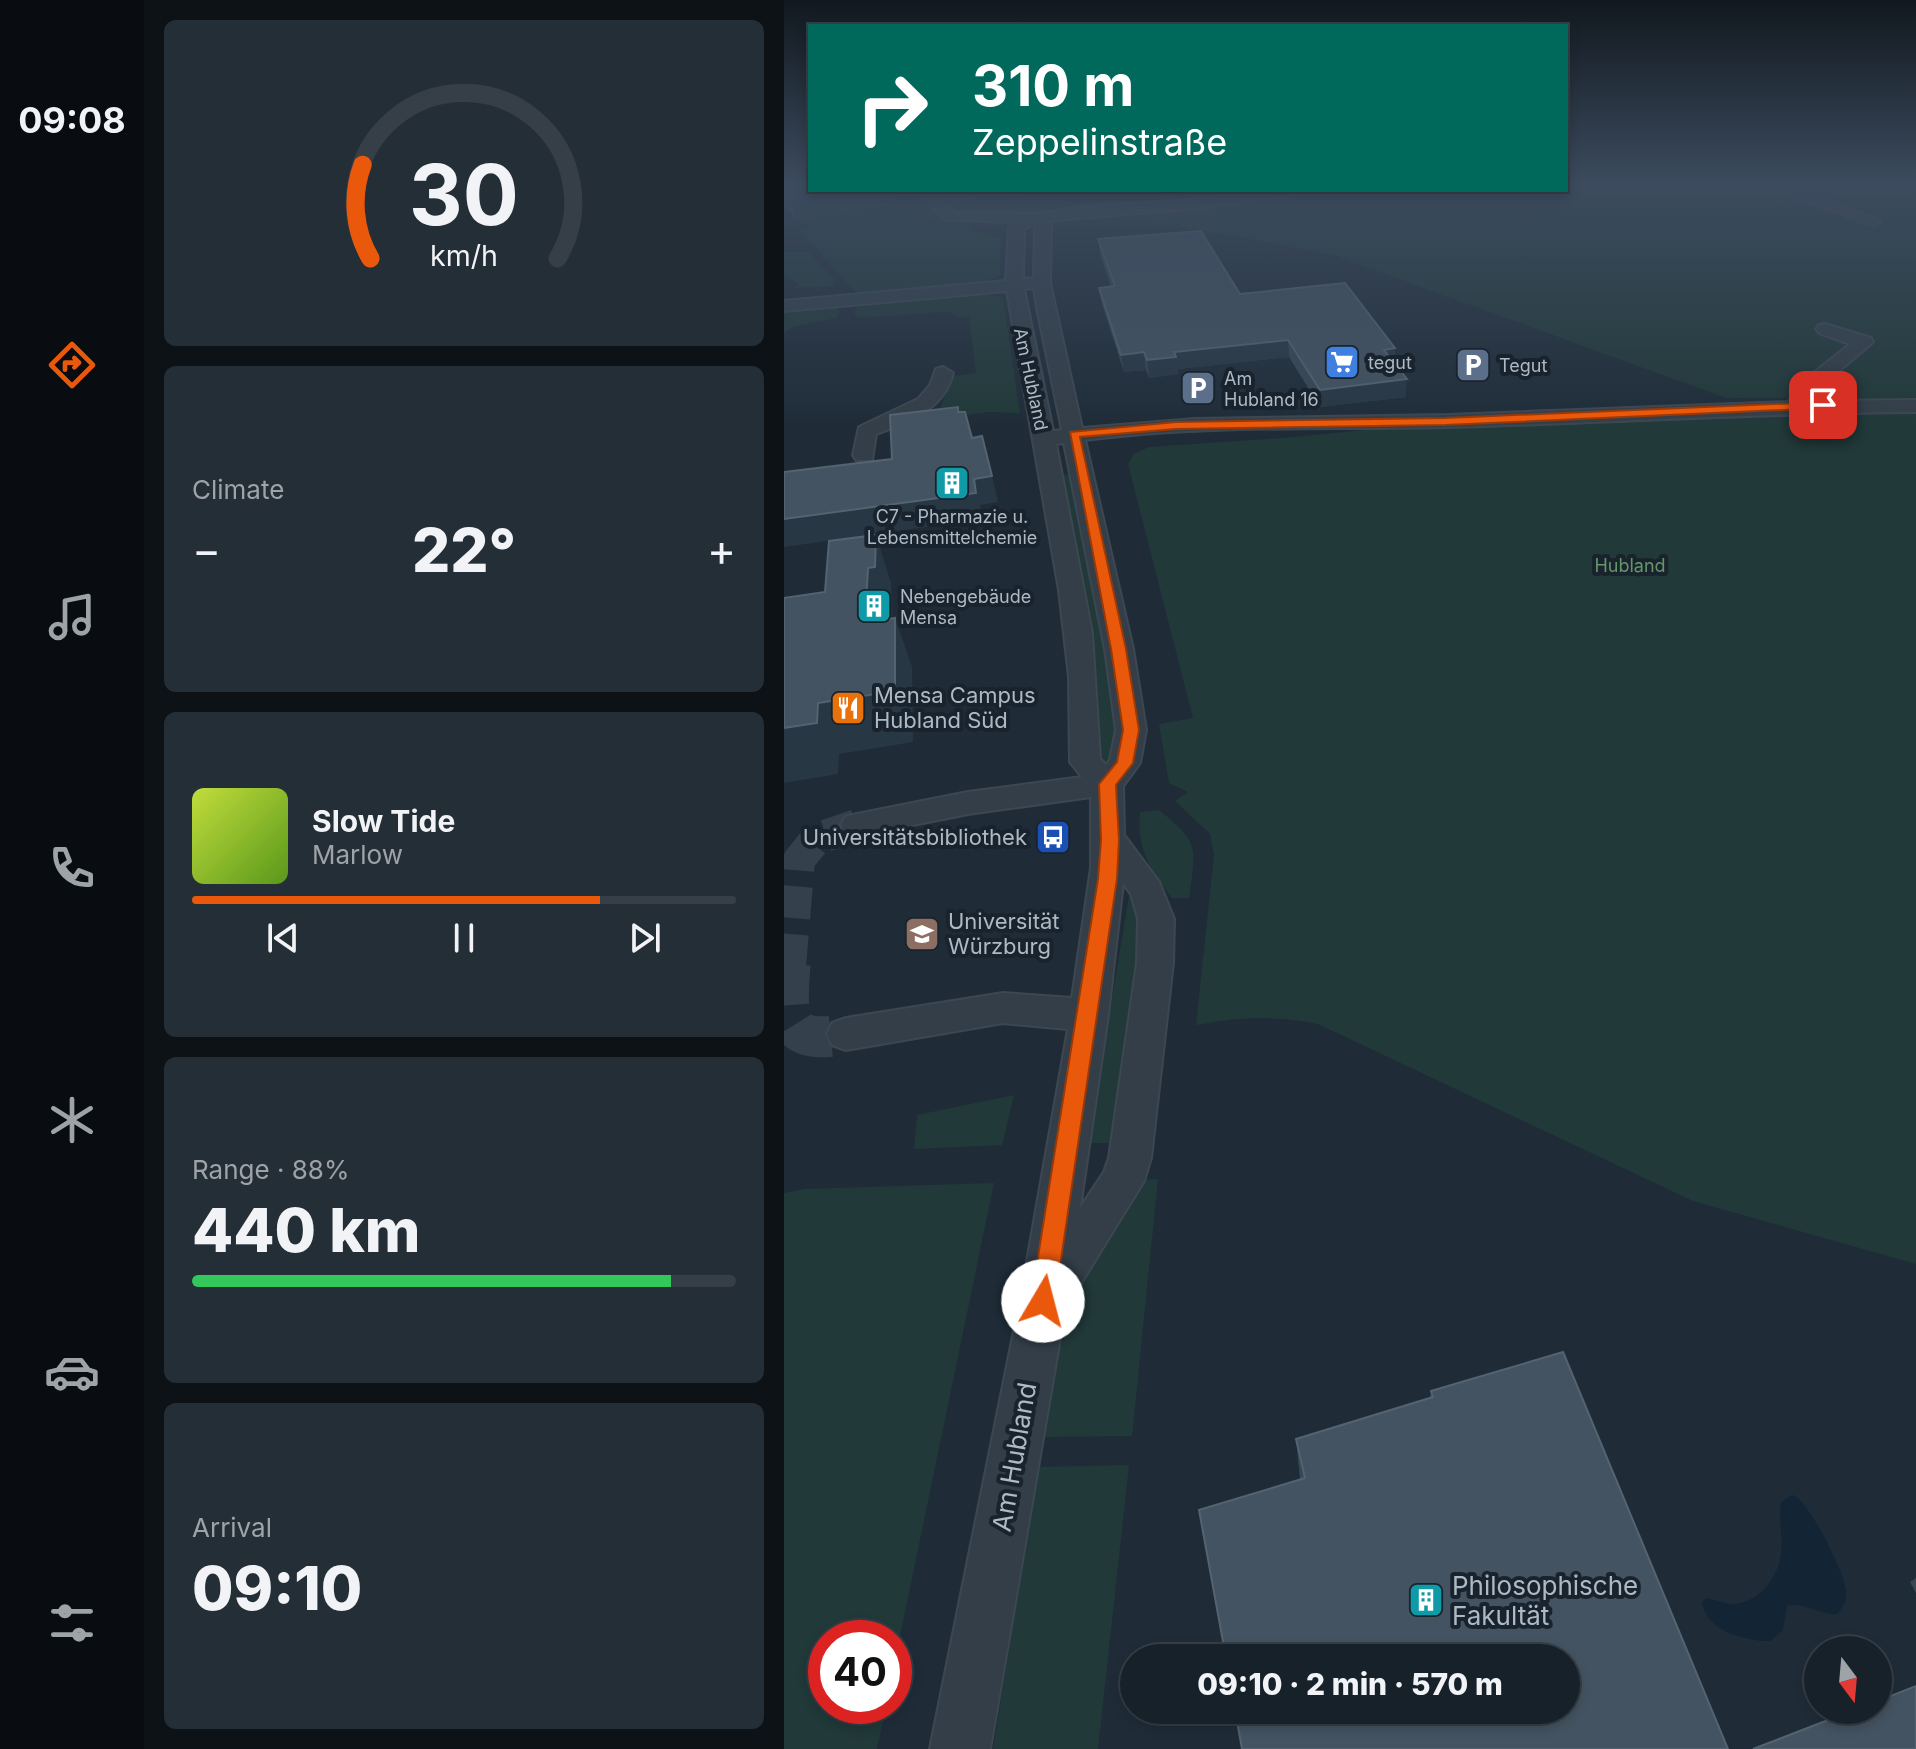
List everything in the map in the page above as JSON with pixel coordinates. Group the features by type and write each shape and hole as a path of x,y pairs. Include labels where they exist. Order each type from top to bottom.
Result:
{"street":[{"name":"Am Hubland","path":"960,1749 1043,1301 1089,1015 1110,840 1107,784 1085,762 1079,646 1044,439 1017,317 1015,264"},
{"name":"Am Hubland","path":"1042,264 1042,283 1119,649 1131,730 1125,763 1107,784"},
{"path":"784,306 846,294 1042,283"},
{"path":"1796,405 1818,379 1864,342 1825,329"},
{"path":"864,455 866,431 904,416 928,401 942,385 943,373"},
{"path":"1074,434 1176,425 1460,421 1796,405 1916,406"},
{"name":"Am Hubland","path":"1044,439 1074,434"},
{"path":"858,818 899,803 935,810 1107,784"},
{"path":"1043,1301 1123,1181 1130,1158 1155,963 1156,919 1147,891 1110,840"},
{"path":"846,1034 1003,1008 1089,1015"}],"green space":[{"path":"784,264 819,264 833,279 833,286 793,288 799,284 784,275"},
{"path":"830,264 1000,264 1000,276 979,284 859,295"},
{"path":"1357,264 1916,264 1916,399 1726,398"},
{"path":"981,293 1003,298 1020,413 937,416 953,376 976,373 969,317 957,318 953,313 943,312 859,318 854,314 856,307 861,304"},
{"path":"835,307 840,310 837,318 792,327 784,333 784,311"},
{"name":"Hubland","path":"1916,406 1916,1264 1693,1201 1318,1024 1257,1018 1196,1025 1214,855 1210,834 1175,801 1188,792 1169,783 1159,724 1193,718 1128,464 1134,454 1149,447 1445,422"},
{"path":"1072,474 1108,666 1117,760 1111,765 1100,766 1057,475"},
{"path":"1159,810 1182,830 1192,847 1189,898 1172,898 1146,858 1140,837 1140,812"},
{"path":"1130,890 1146,922 1117,1143 1088,1143"},
{"path":"1014,1095 1002,1145 914,1149 917,1115"},
{"path":"1158,1179 1132,1436 1042,1437 1064,1315 1137,1180"},
{"path":"994,1183 903,1620 808,1620 808,1724 882,1724 877,1749 784,1749 784,1193 805,1189"},
{"path":"1129,1465 1098,1749 993,1749 1038,1467"}],"water":[{"path":"1792,1495 1807,1509 1833,1554 1844,1582 1844,1604 1837,1614 1799,1605 1787,1606 1783,1630 1771,1641 1729,1633 1711,1620 1702,1602 1707,1598 1741,1603 1766,1588 1779,1562 1781,1502"}],"building":[{"path":"1107,264 1221,264 1240,294 1345,283 1395,348 1384,350 1407,379 1320,390 1288,340 1174,352 1176,357 1147,360 1144,352 1121,355 1099,288 1115,286"},
{"path":"958,407 958,412 965,412 972,438 982,436 992,476 974,479 976,493 784,519 784,472 892,459 890,415"},
{"path":"876,535 875,567 868,568 865,622 895,618 895,691 818,703 817,723 784,728 784,598 825,592 829,541"},
{"name":"Philosophische Fakultät","path":"1563,1352 1728,1749 1242,1749 1238,1724 1580,1724 1580,1644 1223,1644 1199,1510 1305,1478 1296,1439 1433,1397 1431,1391"},
{"path":"1916,1686 1916,1749 1753,1749 1818,1724 1892,1724 1892,1695"}],"tunnel":[{"path":"790,966 799,860 816,839 857,825"},
{"path":"790,964 788,1000 793,1024 800,1032 811,1036 846,1034"}],"place":[{"name":"tegut","path":"1342,362"},
{"name":"Tegut","path":"1473,365"},
{"name":"Am Hubland 16","path":"1198,388"},
{"name":"C7 - Pharmazie u. Lebensmittelchemie","path":"952,483"},
{"name":"Nebengebäude Mensa","path":"874,606"},
{"name":"Mensa Campus Hubland Süd","path":"848,708"},
{"name":"Universitätsbibliothek","path":"1053,837"},
{"name":"Universität Würzburg","path":"922,934"},
{"name":"Philosophische Fakultät","path":"1426,1600"}],"route":[{"path":"1043,1301 1089,1015 1107,879 1110,840 1107,784 1125,763 1131,730 1119,649 1074,434 1176,425 1445,422 1823,405"}]}
